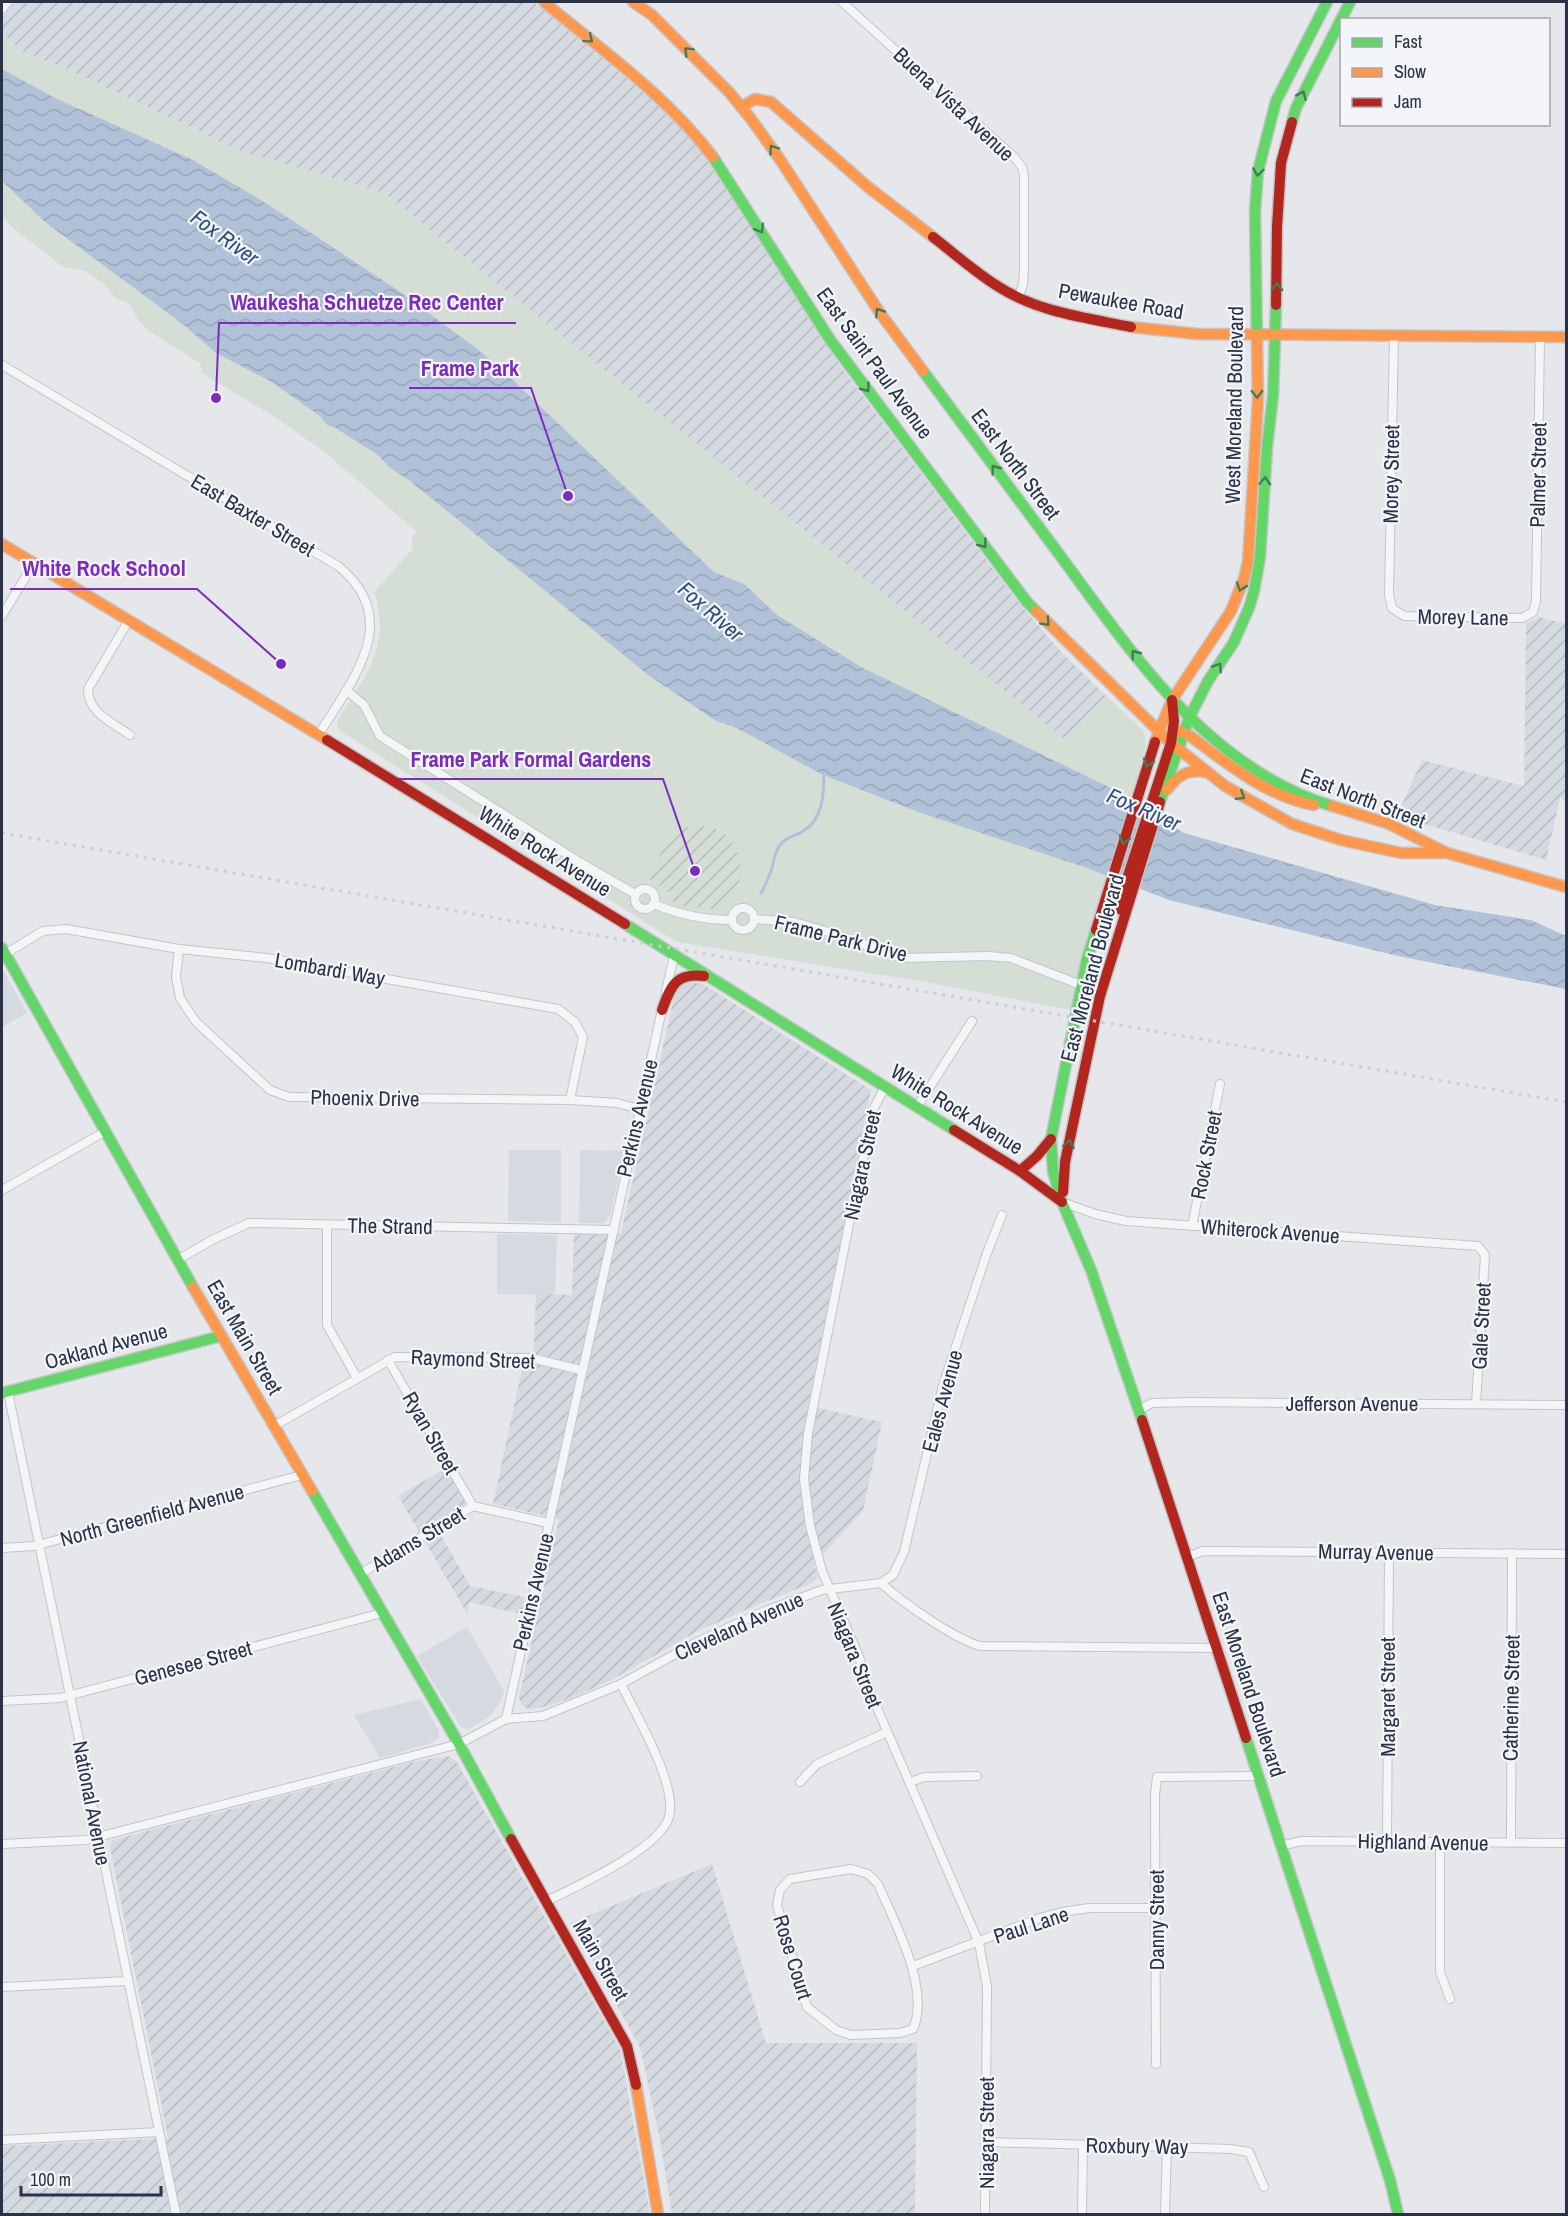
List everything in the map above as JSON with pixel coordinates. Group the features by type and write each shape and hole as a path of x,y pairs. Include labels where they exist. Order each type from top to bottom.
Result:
{"main road":[{"name":"East Saint Paul Avenue","path":"544,2 664,101 699,137 831,341 1027,602 1174,745"},
{"name":"East North Street","path":"633,2 652,15 729,92 741,107 782,161 880,313 1074,574 1172,700 1189,718 1223,748 1265,777 1306,798 1387,823 1447,853 1566,887"},
{"name":"West Moreland Boulevard","path":"1138,796 1159,730 1172,700 1231,611 1244,579 1248,562 1258,400 1256,191 1268,126 1282,86 1326,2"},
{"name":"West Moreland Boulevard","path":"1342,18 1350,2"},
{"name":"West Moreland Boulevard","path":"1174,745 1179,731 1189,718 1208,681 1234,642 1254,591 1260,557 1276,335 1279,180 1283,152 1296,108 1340,21"},
{"name":"Pewaukee Road","path":"741,107 755,99 771,102 894,208 990,281 1019,297 1067,314 1166,332 1256,335 1566,337"},
{"path":"1263,147 1283,152"},
{"path":"1255,262 1277,264"},
{"name":"White Rock Avenue","path":"2,544 319,734 1020,1171 1062,1202"},
{"path":"1172,700 1179,731"},
{"path":"1159,730 1179,731 1262,786 1299,803 1330,806"},
{"name":"East North Street","path":"1174,745 1240,796 1292,824 1380,850 1401,853 1447,853"},
{"name":"East Moreland Boulevard","path":"1062,1202 1065,1162 1102,989 1119,933 1128,889 1174,745"},
{"path":"1156,800 1185,771 1191,769 1207,772"},
{"name":"East Moreland Boulevard","path":"1138,796 1110,884 1082,985 1051,1139 1053,1171 1062,1202 1091,1270 1139,1410 1390,2180 1398,2214"},
{"name":"East Main Street","path":"3,951 177,1260 459,1744"},
{"path":"662,1010 669,990 676,980 687,975 709,977"},
{"path":"1064,1074 1082,1078"},
{"path":"1020,1171 1051,1139"},
{"name":"Oakland Avenue","path":"5,1393 221,1336"},
{"name":"Main Street","path":"459,1744 627,2046 635,2076 658,2214"},
{"name":"East Moreland Boulevard","path":"1390,2180 1407,2214"}],"street":[{"path":"2,9 8,2"},
{"name":"Buena Vista Avenue","path":"842,2 1014,157 1022,167 1024,174 1024,271 1019,297"},
{"name":"Morey Street","path":"1393,611 1389,595 1394,336"},
{"name":"Palmer Street","path":"1533,612 1536,601 1540,338"},
{"name":"East Baxter Street","path":"2,365 338,566 358,584 367,601 370,642 346,690 319,734"},
{"path":"2,616 34,563"},
{"name":"Morey Lane","path":"1393,611 1404,616 1522,618 1533,612"},
{"path":"129,620 88,689 87,698 98,713 130,735"},
{"name":"Frame Park Drive","path":"346,690 364,705 380,736 576,861 635,894"},
{"name":"Frame Park Drive","path":"641,890 649,891 655,897 654,904 646,910 640,908 634,900 635,894 641,890"},
{"name":"Frame Park Drive","path":"654,904 699,918 732,920"},
{"name":"Frame Park Drive","path":"732,920 735,912 745,909 750,911 755,919"},
{"name":"Frame Park Drive","path":"755,919 794,922 902,958 988,956 1011,958 1082,985 1102,989"},
{"name":"Frame Park Drive","path":"732,920 737,927 746,929 753,924 755,919"},
{"name":"Lombardi Way","path":"3,951 43,931 66,929 179,949 267,958 558,1009 575,1022 583,1037 570,1100"},
{"name":"Phoenix Drive","path":"179,949 176,977 180,998 195,1022 270,1090 289,1097 570,1100 617,1103 639,1109"},
{"name":"Perkins Avenue","path":"506,1719 581,1370 674,956"},
{"path":"917,1107 972,1021"},
{"name":"Rock Street","path":"1192,1226 1220,1084"},
{"name":"Niagara Street","path":"885,1087 874,1108 851,1214 812,1414 805,1459 805,1491 810,1526 828,1589 858,1654 871,1694 979,1943 987,1987 986,2214"},
{"path":"2,1190 105,1131"},
{"name":"Whiterock Avenue","path":"1062,1202 1095,1215 1126,1221 1481,1248"},
{"name":"Eales Avenue","path":"881,1583 893,1575 904,1552 942,1390 987,1253 1002,1215"},
{"name":"The Strand","path":"177,1260 249,1223 612,1230"},
{"path":"327,1225 327,1325 357,1378"},
{"name":"Gale Street","path":"1476,1404 1485,1256 1481,1248"},
{"name":"Raymond Street","path":"274,1426 395,1357 531,1358 581,1370"},
{"name":"Ryan Street","path":"388,1360 473,1506"},
{"name":"National Avenue","path":"5,1393 39,1545 176,2214"},
{"name":"Jefferson Avenue","path":"1139,1410 1152,1403 1181,1402 1566,1405"},
{"name":"North Greenfield Avenue","path":"2,1548 39,1545 302,1475"},
{"name":"Adams Street","path":"360,1574 473,1506 548,1523"},
{"name":"Murray Avenue","path":"1187,1557 1203,1551 1566,1554"},
{"name":"Margaret Street","path":"1387,1842 1389,1552"},
{"name":"Catherine Street","path":"1511,1843 1512,1553"},
{"path":"881,1583 899,1599 959,1636 980,1646 1217,1648"},
{"name":"Cleveland Avenue","path":"506,1719 543,1716 621,1684 657,1662 736,1623 804,1596 828,1589 862,1587 881,1583"},
{"name":"Genesee Street","path":"2,1701 60,1698 382,1613"},
{"path":"545,1902 652,1841 664,1830 670,1816 666,1780 621,1684"},
{"path":"2,1844 99,1838 459,1744 506,1719"},
{"path":"800,1782 817,1764 888,1732"},
{"path":"910,1782 925,1778 977,1776"},
{"name":"Danny Street","path":"1156,2064 1155,1795 1157,1777 1258,1776"},
{"name":"Highland Avenue","path":"1280,1846 1302,1841 1566,1843"},
{"path":"1440,1842 1440,1972 1450,1999"},
{"name":"Rose Court","path":"851,1869 868,1874 878,1884 913,1966 918,2017 912,2029 900,2033 851,2035 836,2030 807,2007 777,1905 780,1890 790,1879 851,1869"},
{"name":"Paul Lane","path":"979,1943 1040,1918 1062,1912 1089,1908 1157,1908"},
{"path":"913,1966 979,1943"},
{"path":"2,1988 128,1981"},
{"path":"2,2140 159,2132"},
{"name":"Roxbury Way","path":"986,2142 1167,2146 1249,2152 1264,2187"},
{"path":"1082,2214 1083,2145"},
{"path":"1165,2214 1167,2146"}],"shaded area":[{"path":"15,2 534,2 632,82 667,113 700,149 839,364 1018,602 1063,654 1106,696 1066,741 384,193 240,151 63,67 25,54 2,34 2,18"},
{"path":"2,34 25,54 63,67 240,151 384,193 1066,740 1106,696 1144,731 1146,746 1107,885 1099,901 1071,1010 926,982 677,942 340,731 337,726 338,720 366,675 378,645 379,611 374,592 413,549 412,538 417,532 326,453 272,415 202,373 200,363 152,333 139,321 129,304 116,298 103,283 85,271 63,267 13,228 2,215"},
{"path":"1539,617 1566,624 1566,801 1560,798 1546,860 1397,816 1422,760 1524,786 1526,623"},
{"path":"694,825 709,827 725,834 738,855 741,871 738,887 721,910 678,905 667,898 670,892 664,891 656,882 648,879 651,868 657,867 661,852 668,840 679,831"},
{"path":"2,968 27,1013 2,1027"},
{"path":"688,982 703,984 871,1090 808,1406 882,1422 863,1511 814,1564 818,1577 812,1583 698,1631 613,1679 572,1698 540,1708 528,1709 522,1705 519,1698 559,1519 493,1504 523,1364 533,1364 536,1294 572,1295 574,1235 621,1233 676,989"},
{"path":"509,1150 561,1150 561,1222 508,1221"},
{"path":"580,1150 624,1151 610,1216 604,1223 579,1223"},
{"path":"497,1234 557,1235 555,1295 497,1294"},
{"path":"446,1468 465,1503 434,1523 470,1586 525,1597 521,1614 470,1602 467,1613 398,1496"},
{"path":"467,1627 504,1691 501,1701 489,1717 469,1729 461,1727 417,1656"},
{"path":"421,1699 439,1731 439,1737 432,1743 380,1758 354,1715"},
{"path":"449,1756 456,1761 620,2049 650,2214 2,2214 2,2146 168,2138 110,1848 112,1840 417,1761"},
{"path":"712,1864 766,2043 917,2043 915,2214 672,2214 660,2140 640,2047 571,1923"}],"water":[{"name":"Fox River","path":"2,69 57,99 191,159 261,200 396,289 499,367 714,572 744,584 777,615 861,667 1111,788 1184,833 1435,905 1531,920 1566,936 1566,989 1398,956 1169,900 1087,868 921,813 821,774 746,733 716,721 647,674 410,481 389,467 378,455 334,427 327,425 320,416 270,381 216,353 184,325 45,222 2,181"}],"waterway":[{"path":"761,893 780,845 810,826 815,820 823,798 824,773"}],"railway":[{"path":"2,833 1566,1102"}],"traffic: fast":[{"path":"1257,343 1255,211 1258,171 1276,101 1327,2"},
{"path":"1342,18 1350,2"},
{"path":"1292,122 1296,108 1340,22"},
{"path":"713,157 831,341 1036,611"},
{"path":"1160,802 1189,718 1208,681 1234,642 1254,591 1260,557 1267,447 1273,396 1276,305"},
{"path":"923,371 1115,630 1176,703 1210,736 1247,765 1287,788 1332,806"},
{"path":"625,924 954,1130"},
{"path":"1096,930 1087,959 1051,1139 1053,1171 1062,1202 1091,1270 1142,1420"},
{"path":"2,948 193,1287"},
{"path":"2,1393 221,1336"},
{"path":"312,1491 459,1744 511,1839"},
{"path":"1246,1738 1390,2180 1398,2214"}],"traffic: slow":[{"path":"544,2 655,94 713,157"},
{"path":"633,2 652,15 729,92 751,119 880,313 923,371"},
{"path":"741,107 755,99 771,102 868,187 933,237"},
{"path":"1131,327 1197,334 1566,337"},
{"path":"1155,742 1172,700 1231,611 1244,579 1248,562 1258,400 1257,343"},
{"path":"2,544 327,740"},
{"path":"1036,611 1171,743 1225,786 1292,824 1341,840 1401,853 1443,853"},
{"path":"1179,731 1190,736 1233,768 1264,787 1296,801 1314,805"},
{"path":"1167,790 1183,775 1205,772"},
{"path":"1332,806 1387,823 1447,853 1566,887"},
{"path":"193,1287 312,1491"},
{"path":"636,2085 658,2214"}],"traffic: jam":[{"path":"1276,305 1281,163 1292,122"},
{"path":"933,237 982,276 1014,296 1063,313 1131,327"},
{"path":"1121,910 1124,888 1171,743 1174,721 1172,700"},
{"path":"327,740 625,924"},
{"path":"1096,930 1155,742"},
{"path":"1063,1192 1065,1162 1100,996 1160,802"},
{"path":"662,1010 668,994 680,979 704,976"},
{"path":"954,1130 1020,1171 1062,1202"},
{"path":"1020,1171 1051,1139"},
{"path":"1142,1420 1246,1738"},
{"path":"511,1839 627,2046 636,2085"}],"place":[{"name":"Waukesha Schuetze Rec Center","path":"216,398"},
{"name":"Frame Park","path":"568,496"},
{"name":"White Rock School","path":"281,664"},
{"name":"Frame Park Formal Gardens","path":"695,871"}]}
